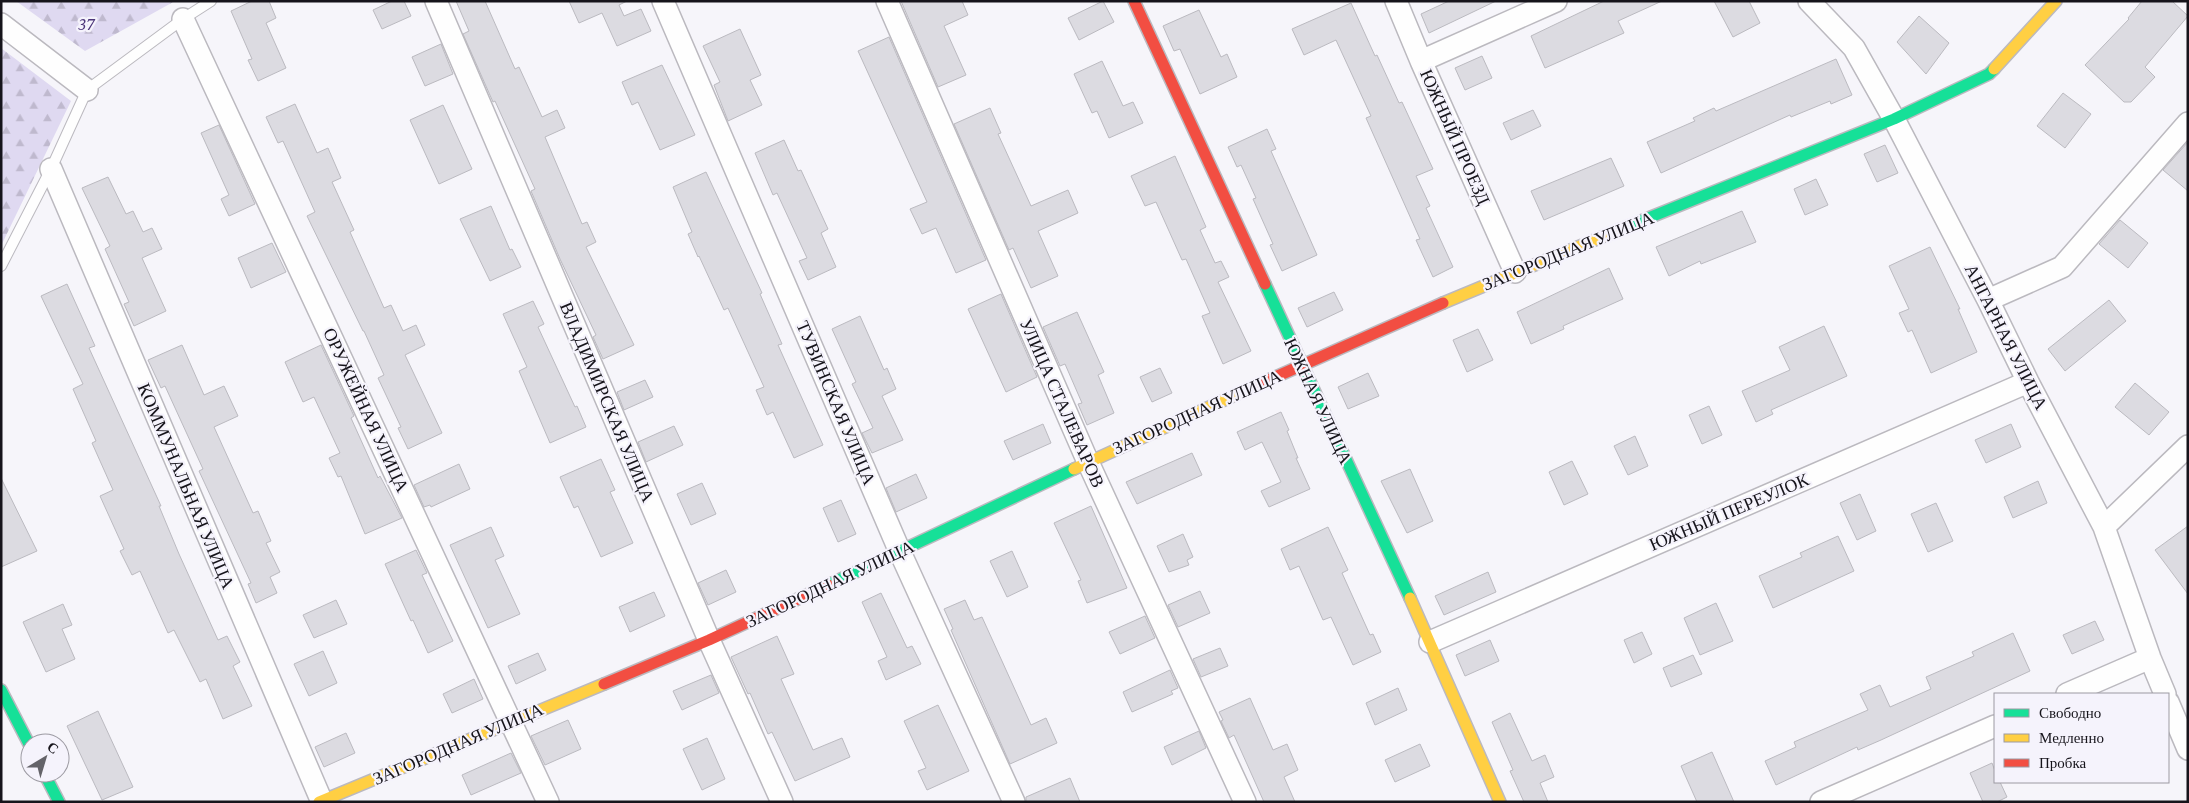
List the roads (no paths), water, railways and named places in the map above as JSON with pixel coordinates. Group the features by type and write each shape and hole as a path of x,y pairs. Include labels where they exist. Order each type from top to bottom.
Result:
{"street":[{"name":"ВЛАДИМИРСКАЯ УЛИЦА","path":"436,1 709,640 782,802"},
{"name":"ТУВИНСКАЯ УЛИЦА","path":"663,1 900,552 1014,802"},
{"name":"УЛИЦА СТАЛЕВАРОВ","path":"887,1 1088,462 1245,802"},
{"name":"ЮЖНАЯ УЛИЦА","path":"1134,1 1430,642 1500,802"},
{"name":"ЮЖНЫЙ ПРОЕЗД","path":"1396,1 1515,272"},
{"path":"1421,61 1556,1"},
{"name":"АНГАРНАЯ УЛИЦА","path":"1809,1 1854,48 1894,119 1988,300 2028,382 2104,527 2164,693"},
{"name":"ЗАГОРОДНАЯ УЛИЦА","path":"321,801 709,640 900,552 1088,462 1302,365 1515,272 1894,119 1989,74 2056,1"},
{"name":"ОРУЖЕЙНАЯ УЛИЦА","path":"183,19 548,802"},
{"path":"1,24 87,90"},
{"path":"1988,300 2062,267 2188,123"},
{"name":"КОММУНАЛЬНАЯ УЛИЦА","path":"51,170 321,801"},
{"name":"ЮЖНЫЙ ПЕРЕУЛОК","path":"1430,642 2028,382"},
{"path":"2104,527 2188,446"},
{"path":"2069,693 2150,658"},
{"path":"1,690 23,733"},
{"path":"2169,704 2186,742"},
{"path":"1821,802 1994,726"},
{"path":"49,783 59,802"}],"lane":[{"path":"1,266 51,170 87,90 210,1"}],"park label":[{"name":"37","path":"86,24"}]}
